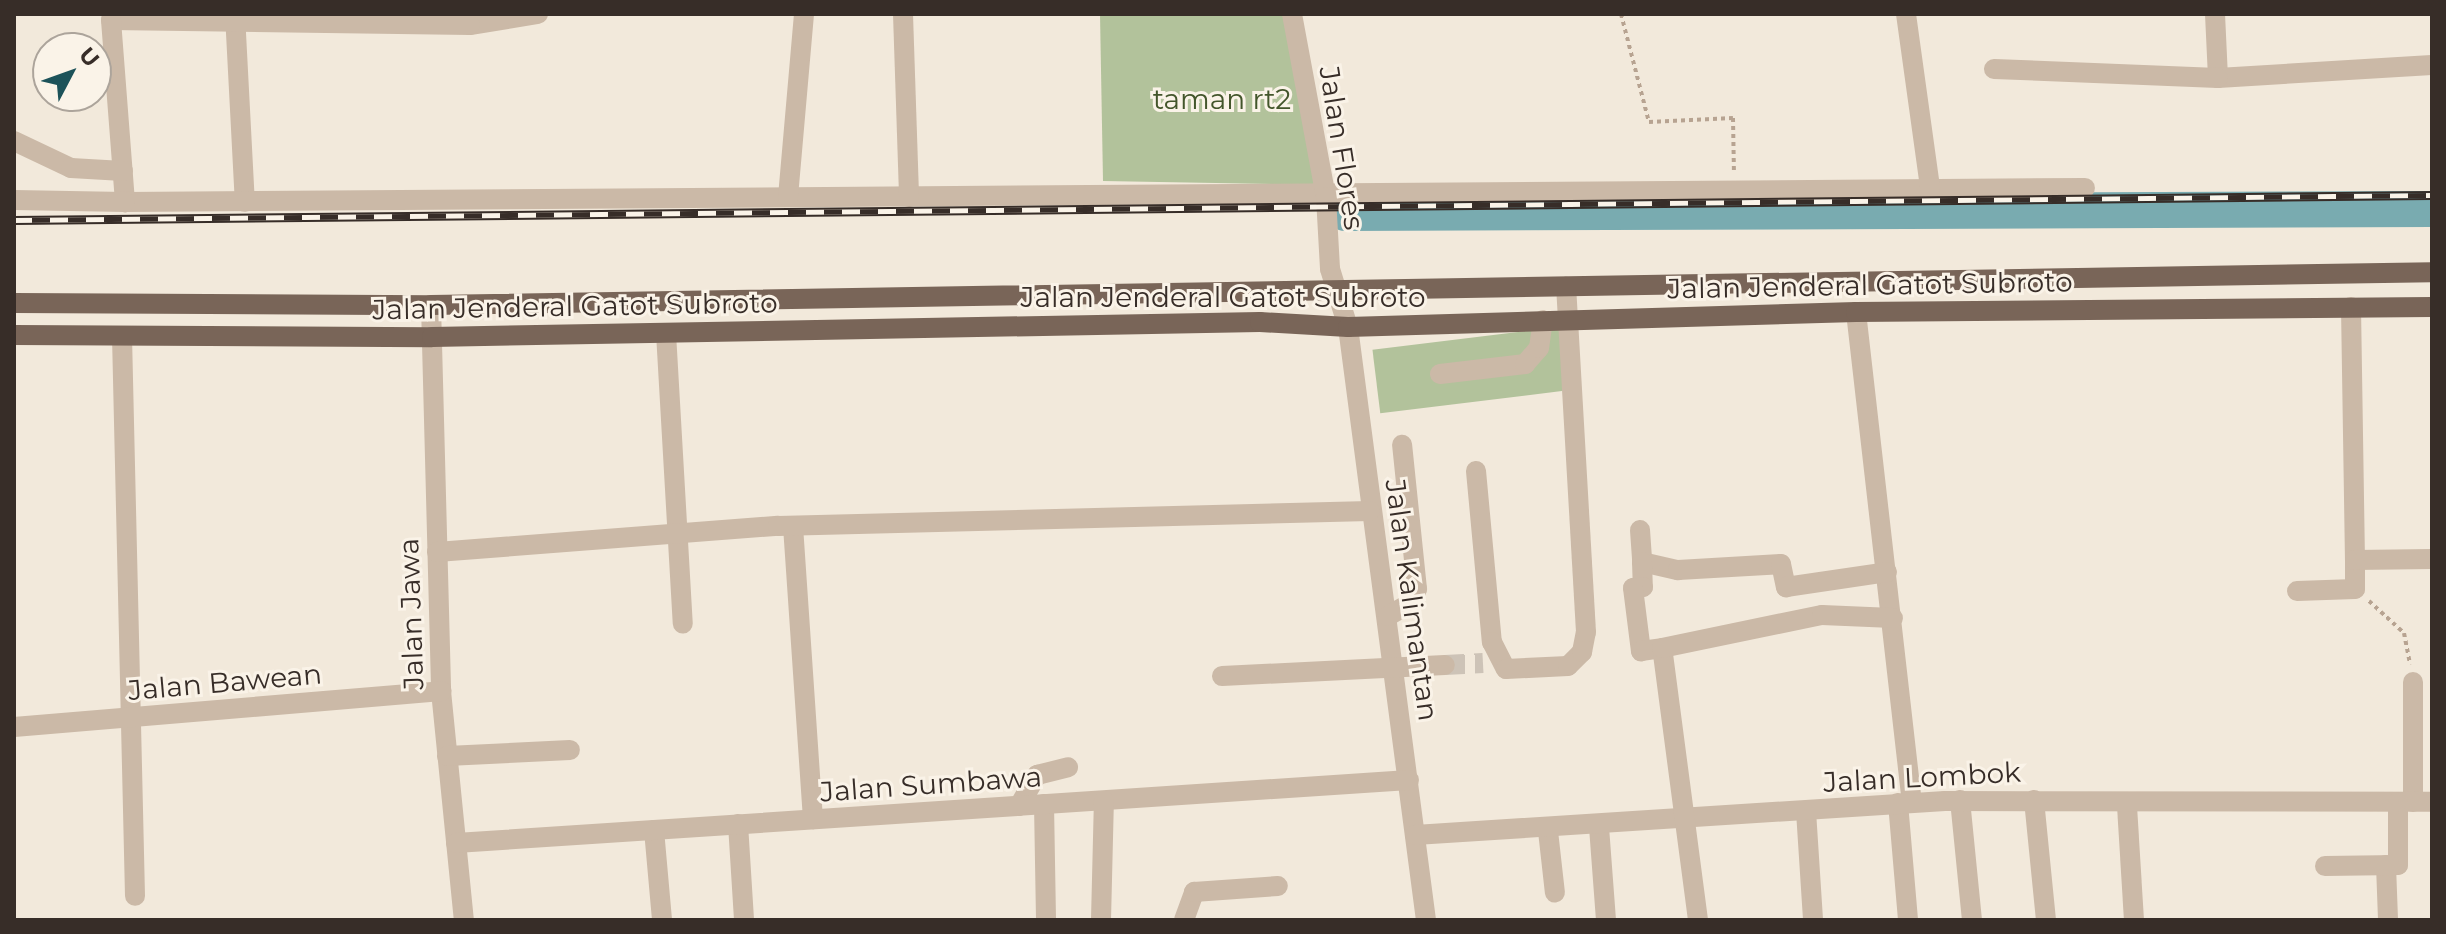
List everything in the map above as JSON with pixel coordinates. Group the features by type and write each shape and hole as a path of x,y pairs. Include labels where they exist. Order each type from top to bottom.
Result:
{"main road":[{"name":"Jalan Jenderal Gatot Subroto","path":"14,303 431,305 2432,272"},
{"name":"Jalan Jenderal Gatot Subroto","path":"14,335 432,337 1260,322 1348,327 1856,312 2432,307"}],"street":[{"path":"125,202 111,17 235,16 470,25 538,14"},
{"path":"788,197 804,14"},
{"path":"903,14 909,197"},
{"name":"Jalan Flores","path":"1292,14 1326,197 1335,290"},
{"path":"1906,14 1930,188"},
{"path":"2215,14 2218,78"},
{"path":"235,16 245,202"},
{"path":"1994,69 2218,78 2432,65"},
{"path":"14,141 71,168 123,171"},
{"path":"14,200 245,202 788,197 1326,197 1734,186 2085,188"},
{"path":"1483,663 1539,672 1568,666 1582,652 1571,319 1566,287"},
{"name":"Jalan Kalimantan","path":"1335,290 1348,327 1370,511 1396,668 1426,920"},
{"name":"Jalan Jawa","path":"431,305 441,691 464,920"},
{"path":"2297,591 2355,589 2351,307"},
{"path":"1856,312 1893,618 1905,803 1908,920"},
{"path":"1440,374 1525,364 1539,348 1543,320"},
{"path":"666,333 682,534 683,624"},
{"path":"122,336 135,896"},
{"path":"1388,616 1412,602 1417,589 1402,445"},
{"path":"1476,471 1492,642 1506,669"},
{"path":"437,552 793,526 1370,511"},
{"path":"793,526 813,819"},
{"path":"1640,530 1643,587 1633,588 1641,651 1822,615 1893,618"},
{"path":"2355,560 2432,559"},
{"path":"1642,562 1698,572 1781,564 1786,587 1887,572"},
{"path":"1662,648 1689,820 1698,920"},
{"path":"1222,676 1445,665"},
{"path":"2325,866 2386,865 2401,860 2414,802 2413,682"},
{"name":"Jalan Bawean","path":"14,727 441,691"},
{"path":"447,756 570,750"},
{"path":"1019,806 1037,775 1068,767"},
{"name":"Jalan Sumbawa","path":"456,843 1409,780"},
{"path":"1960,800 1972,920"},
{"name":"Jalan Lombok","path":"1415,835 1548,831 1960,800 2034,800 2127,806 2414,802"},
{"path":"2034,800 2046,920"},
{"path":"1101,920 1104,801"},
{"path":"1044,804 1046,920"},
{"path":"2127,806 2134,920"},
{"path":"1806,811 1813,920"},
{"path":"738,824 744,920"},
{"path":"1599,827 1606,920"},
{"path":"654,830 662,920"},
{"path":"1548,831 1555,893"},
{"path":"2386,865 2388,920"},
{"path":"1184,920 1194,892 1278,886"}],"path":[{"path":"1621,14 1649,122 1733,118 1734,186"},
{"path":"2355,589 2404,633 2413,682"}],"green space":[{"name":"taman rt2","path":"1100,14 1292,14 1325,185 1103,181"},
{"path":"1566,326 1574,390 1380,413 1372,350"}],"waterway":[{"path":"1345,213 2432,209"}],"tunnel":[{"path":"1445,665 1483,663"}],"railway":[{"path":"14,220 2432,195"}]}
